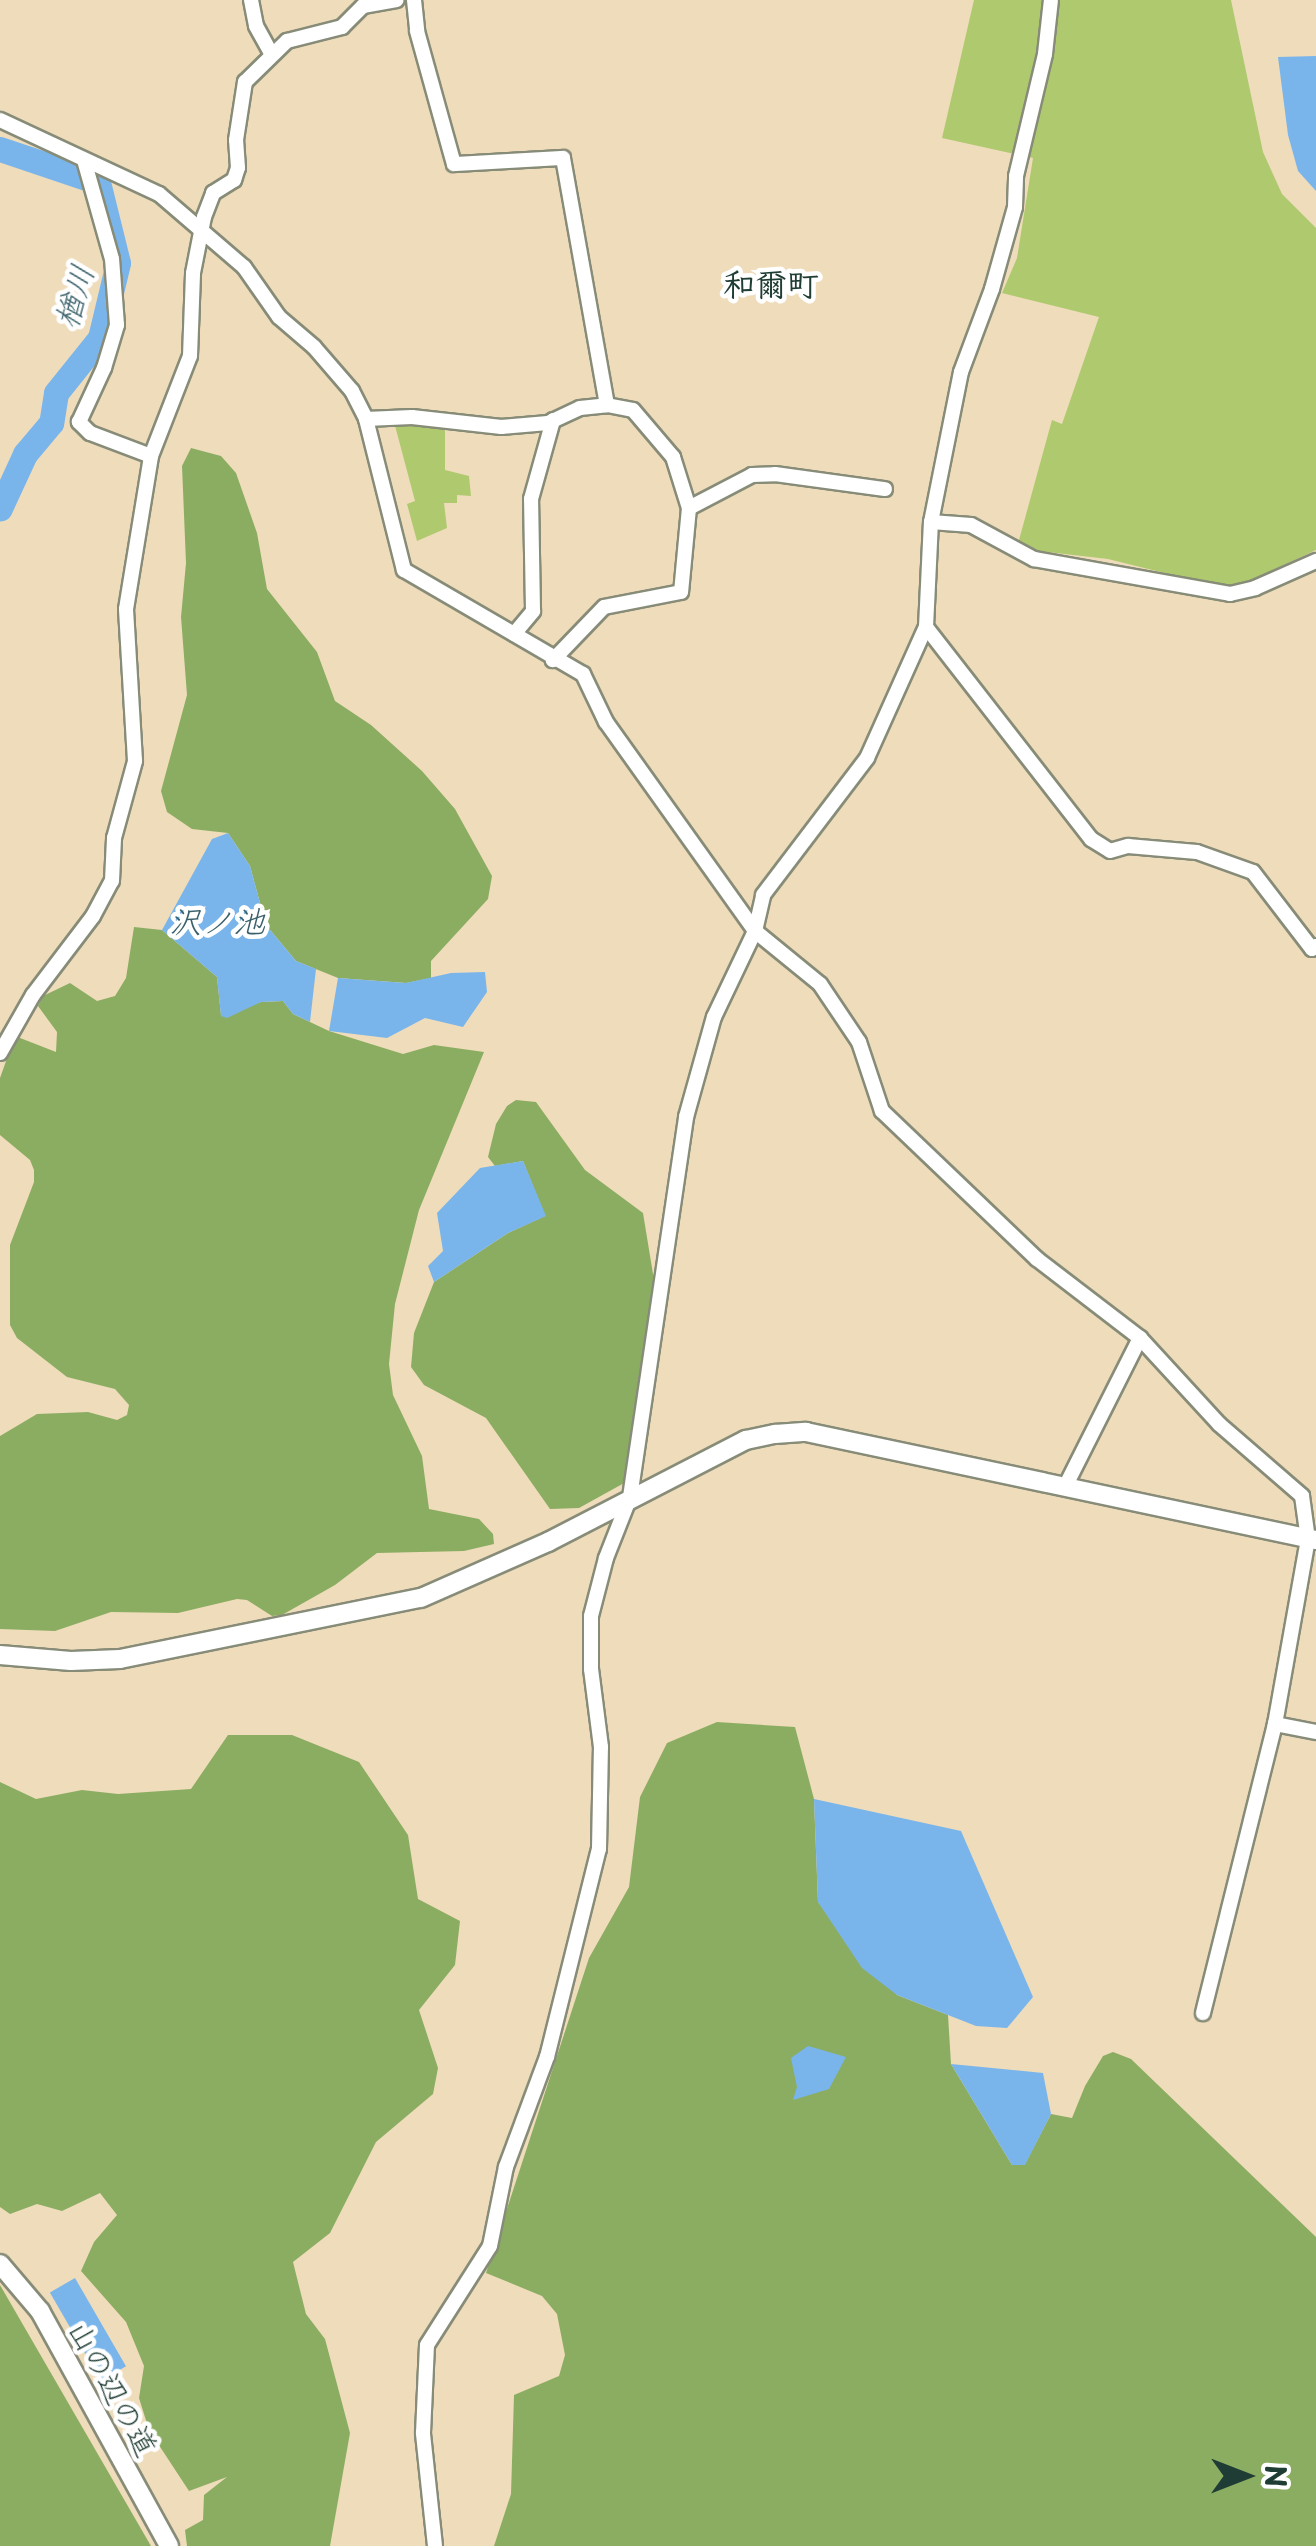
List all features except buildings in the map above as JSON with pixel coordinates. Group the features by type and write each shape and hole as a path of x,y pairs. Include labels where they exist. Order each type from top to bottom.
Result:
{"street":[{"path":"251,0 256,26 271,53"},
{"path":"0,1053 33,995 93,916 112,881 114,838 136,761 126,609 151,456 190,356 193,274 213,194 234,180 238,168 236,140 245,82 271,53 302,36 342,27 363,6 396,0"},
{"path":"414,0 417,31 454,164 563,158 607,405"},
{"path":"435,2546 423,2433 427,2344 490,2246 506,2168 547,2057 599,1848 601,1747 591,1669 591,1616 630,1496 686,1118 714,1017 756,931 764,895 867,758 926,627 931,522 960,372 992,289 1015,206 1016,176 1045,54 1051,0"},
{"path":"0,120 158,194 244,267 280,317 314,347 352,391 366,419 404,570 583,674 606,722 756,931 820,984 859,1042 882,1111 1038,1259 1140,1338 1218,1424 1302,1496 1312,1540 1276,1724 1202,2013"},
{"path":"84,160 112,259 117,325 104,368 79,422 90,433 151,456"},
{"path":"366,419 412,417 501,428 553,420 580,408 607,405 633,410 664,445 684,482 689,508 681,592 604,606 553,660"},
{"path":"514,634 533,611 530,499 553,420"},
{"path":"689,508 752,475 775,474 886,489"},
{"path":"931,522 971,525 1034,559 1230,594 1255,588 1316,561"},
{"path":"926,627 1092,838 1110,851 1128,846 1197,852 1253,872 1312,949 1316,946"},
{"path":"1065,1487 1140,1338"},
{"path":"0,1655 72,1661 120,1659 371,1612 464,1582 746,1440 806,1432 1312,1540"},
{"path":"1276,1724 1316,1732"},
{"name":"山の辺の道","path":"0,2264 40,2311 169,2546"}],"green space":[{"path":"974,0 1231,0 1263,152 1282,194 1316,228 1316,550 1241,585 1209,584 1108,559 1039,551 1019,540 1052,420 1062,424 1099,317 1002,293 1017,258 1033,158 942,138"},
{"path":"393,418 445,424 445,470 469,476 471,496 457,495 457,503 444,503 447,528 417,541 407,504 415,501"},
{"path":"191,448 221,456 236,473 257,533 267,589 317,652 335,701 371,725 422,771 455,809 492,876 488,899 431,961 431,978 406,983 338,978 296,961 266,925 250,866 228,833 192,829 167,812 161,791 187,695 181,617 186,563 182,466"},
{"path":"134,927 162,930 217,977 221,1015 261,1002 283,1001 293,1014 329,1031 403,1054 434,1045 484,1052 419,1210 395,1304 389,1364 393,1395 422,1456 429,1509 479,1519 493,1534 494,1544 464,1551 377,1553 335,1585 282,1615 272,1616 247,1600 237,1599 178,1613 111,1612 55,1631 0,1629 0,1436 37,1414 88,1412 117,1420 127,1415 129,1405 115,1389 67,1377 17,1338 10,1325 10,1245 34,1182 34,1170 30,1160 0,1135 0,1078 15,1036 56,1052 57,1032 38,1006 43,996 70,983 97,1001 115,996 126,978"},
{"path":"516,1100 536,1102 585,1170 643,1213 654,1280 626,1482 579,1508 550,1509 486,1418 424,1385 411,1367 414,1333 434,1282 508,1233 545,1216 523,1161 495,1166 488,1157 496,1124 507,1106"},
{"path":"717,1722 795,1727 814,1799 818,1902 897,1995 948,2015 951,2064 1012,2165 1025,2164 1051,2114 1072,2118 1103,2056 1113,2052 1131,2059 1316,2237 1316,2546 494,2546 511,2494 514,2395 559,2376 565,2355 557,2314 542,2296 486,2273 589,1958 629,1887 640,1797 667,1743"},
{"path":"228,1735 292,1735 359,1762 408,1835 418,1899 460,1921 455,1965 419,2010 438,2068 433,2094 376,2142 330,2233 293,2262 306,2314 325,2339 350,2433 330,2546 187,2546 185,2530 203,2520 204,2495 227,2477 189,2491 149,2430 139,2398 144,2366 126,2322 81,2271 94,2242 117,2215 100,2193 62,2211 37,2204 10,2214 0,2207 0,1782 36,1799 82,1790 118,1794 191,1789"},
{"path":"0,2285 151,2546 0,2546"}],"water":[{"path":"1316,56 1316,191 1298,171 1288,135 1278,57"},
{"name":"沢ノ池","path":"228,833 250,866 266,925 296,961 316,969 310,1022 293,1014 283,1001 261,1002 227,1018 221,1016 217,977 162,930 212,839"},
{"name":"沢ノ池","path":"485,972 487,992 463,1027 425,1018 387,1038 329,1031 338,978 406,983 451,973"},
{"path":"523,1161 546,1216 508,1233 434,1282 428,1266 443,1251 437,1213 480,1168"},
{"path":"814,1799 961,1831 1033,1997 1007,2028 976,2026 897,1995 862,1968 818,1902"},
{"path":"808,2046 846,2057 829,2089 793,2100 797,2087 791,2058"},
{"path":"951,2064 1043,2073 1051,2114 1025,2165 1012,2165"},
{"path":"75,2278 126,2366 101,2381 50,2292"}],"waterway":[{"name":"楢川","path":"0,149 98,182 118,263 100,338 56,393 51,423 25,454 0,508"}],"district":[{"name":"和爾町","path":"771,283"}]}
